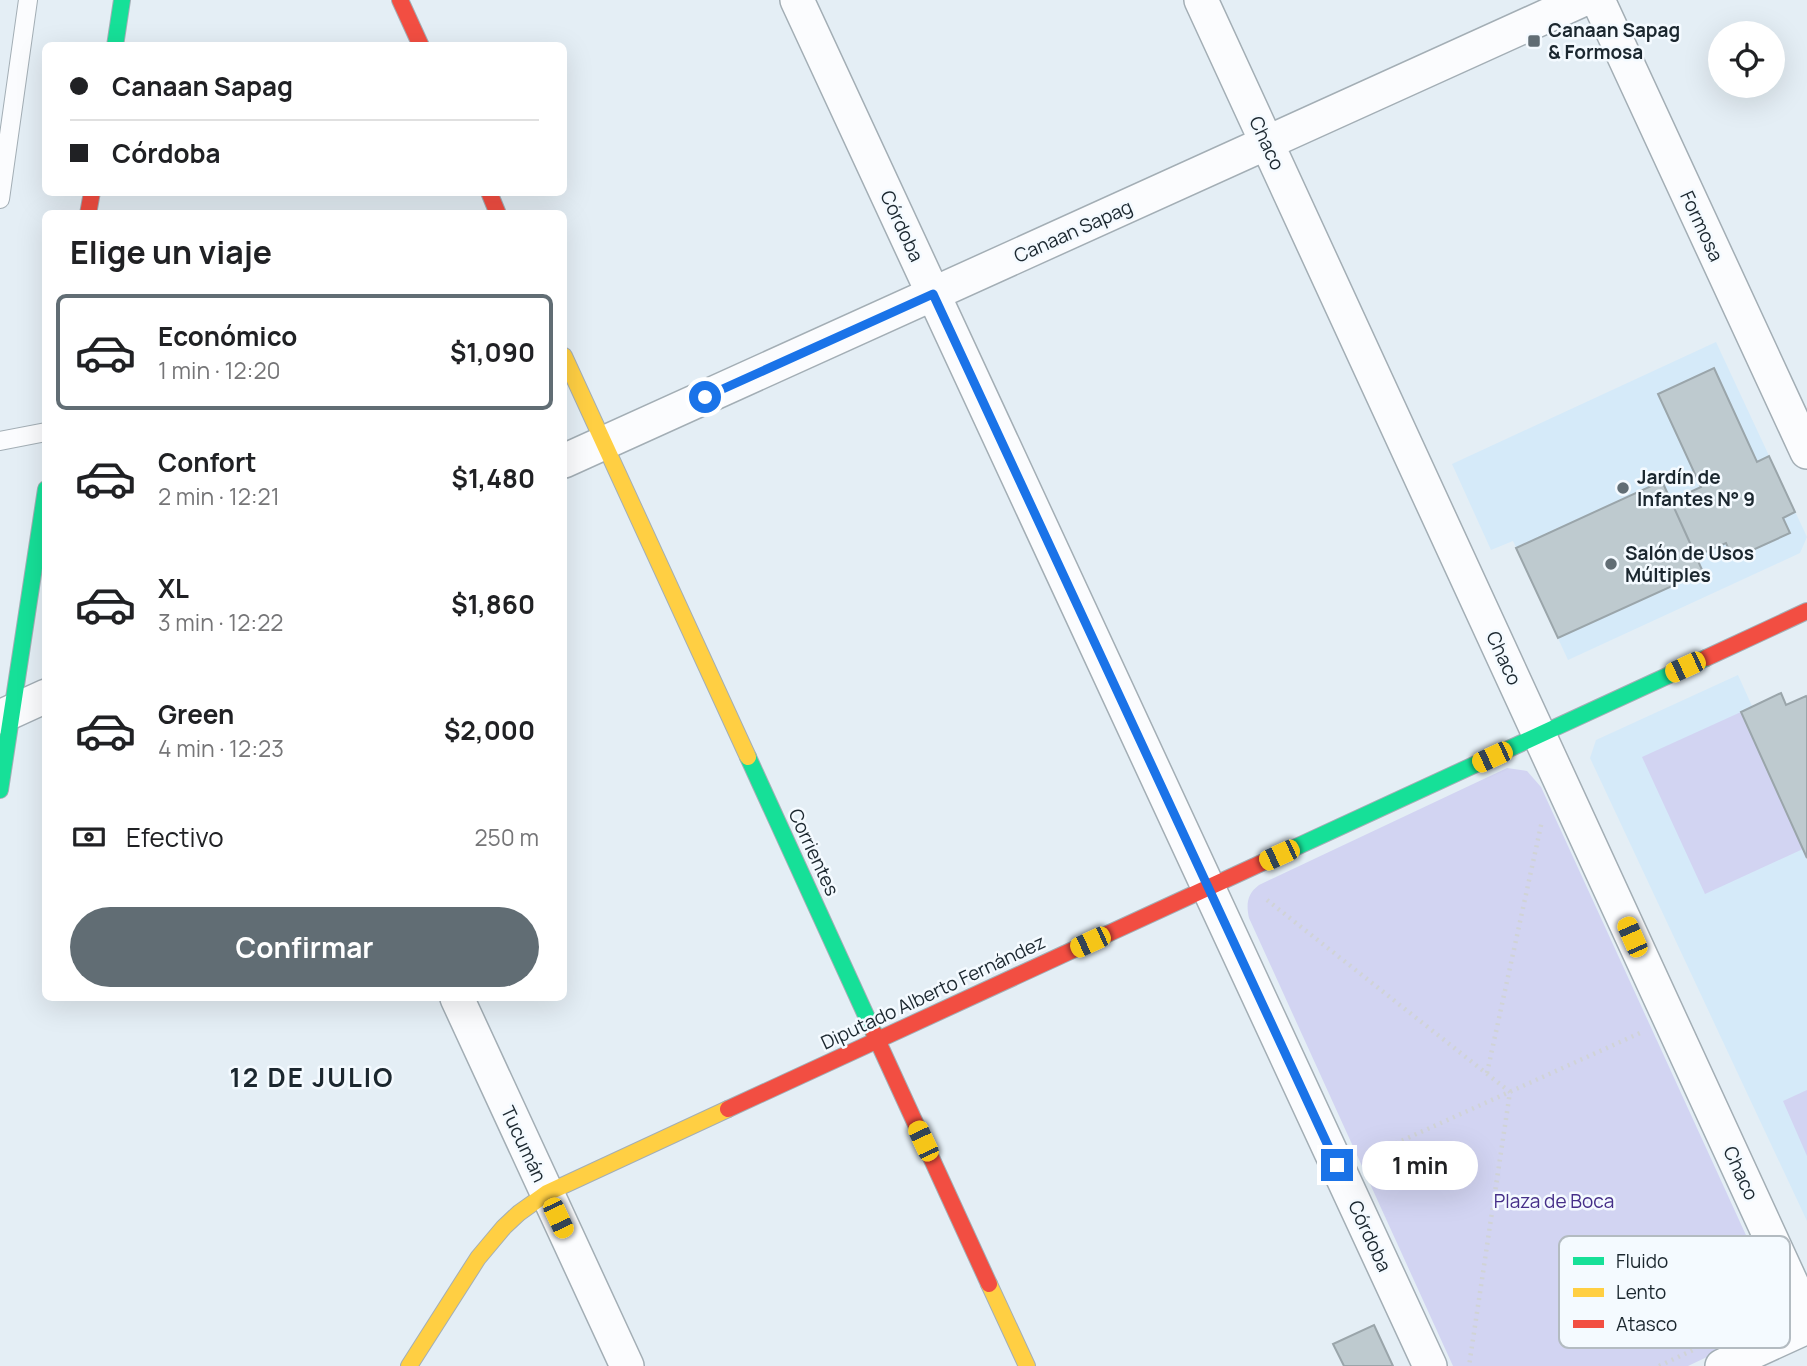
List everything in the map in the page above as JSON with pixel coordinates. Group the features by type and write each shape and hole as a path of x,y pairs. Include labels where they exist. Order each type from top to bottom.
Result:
{"street":[{"path":"116,42 122,0"},
{"path":"400,0 419,42"},
{"name":"Córdoba","path":"797,0 1430,1366"},
{"name":"Chaco","path":"1201,0 1770,1236"},
{"name":"Canaan Sapag","path":"567,460 1582,0"},
{"name":"Formosa","path":"1598,0 1807,452"},
{"name":"Corrientes","path":"567,363 1027,1366"},
{"path":"0,790 6,714 42,512"},
{"name":"Diputado Alberto Fernández","path":"409,1366 487,1247 505,1225 547,1193 1807,611"},
{"path":"6,714 42,698"},
{"name":"Tucumán","path":"458,1001 627,1366"},
{"name":"Chaco","path":"1790,1280 1807,1317"},
{"path":"1790,1332 1807,1327"},
{"path":"1709,1357 1738,1348"}],"lane":[{"path":"0,199 28,0"},
{"path":"0,441 42,433"}],"path":[{"path":"1486,1073 1543,816 1548,829"},
{"path":"1263,898 1276,892"},
{"path":"1263,898 1510,1092"},
{"path":"1261,906 1263,898"},
{"path":"1370,1155 1641,1032 1647,1045"},
{"path":"1469,1366 1510,1092"},
{"path":"1659,1366 1709,1357"}],"shaded area":[{"name":"Jardín de Infantes N° 9","path":"1716,342 1807,537 1800,553 1568,660 1513,541 1491,550 1452,464"},
{"path":"1738,675 1752,706 1781,693 1786,705 1807,696 1807,1221 1590,758 1596,740"}],"green space":[{"path":"1741,712 1803,849 1705,894 1642,757"},
{"name":"Plaza de Boca","path":"1507,768 1527,771 1541,787 1746,1236 1559,1236 1559,1348 1726,1348 1688,1366 1453,1366 1249,918 1248,900 1259,885"},
{"path":"1807,1090 1807,1156 1783,1101"}],"building":[{"path":"1714,368 1757,462 1769,456 1795,512 1783,518 1790,533 1733,559 1726,543 1696,556 1671,501 1701,487 1658,394"},
{"name":"Salón de Usos Múltiples","path":"1662,481 1703,572 1558,638 1516,548"},
{"path":"1781,693 1786,705 1806,696 1807,698 1807,858 1741,712"},
{"path":"1374,1325 1393,1366 1344,1366 1333,1344"}],"traffic: fast":[{"path":"116,42 122,0"},
{"path":"0,790 42,515"},
{"path":"1268,860 1706,658"},
{"path":"748,757 874,1033"}],"traffic: slow":[{"path":"567,363 748,757"},
{"path":"409,1366 478,1258 519,1213 547,1193 728,1109"},
{"path":"989,1284 1027,1366"}],"traffic: jam":[{"path":"400,0 419,42"},
{"path":"89,210 91,196"},
{"path":"491,196 496,210"},
{"path":"1706,658 1807,611"},
{"path":"728,1109 1268,860"},
{"path":"874,1033 989,1284"}],"place":[{"name":"Canaan Sapag & Formosa","path":"1534,41"},
{"name":"Jardín de Infantes N° 9","path":"1623,488"},
{"name":"Salón de Usos Múltiples","path":"1611,564"}],"district":[{"name":"12 DE JULIO","path":"312,1077"}],"route":[{"path":"705,397 933,294 1337,1165"}]}
